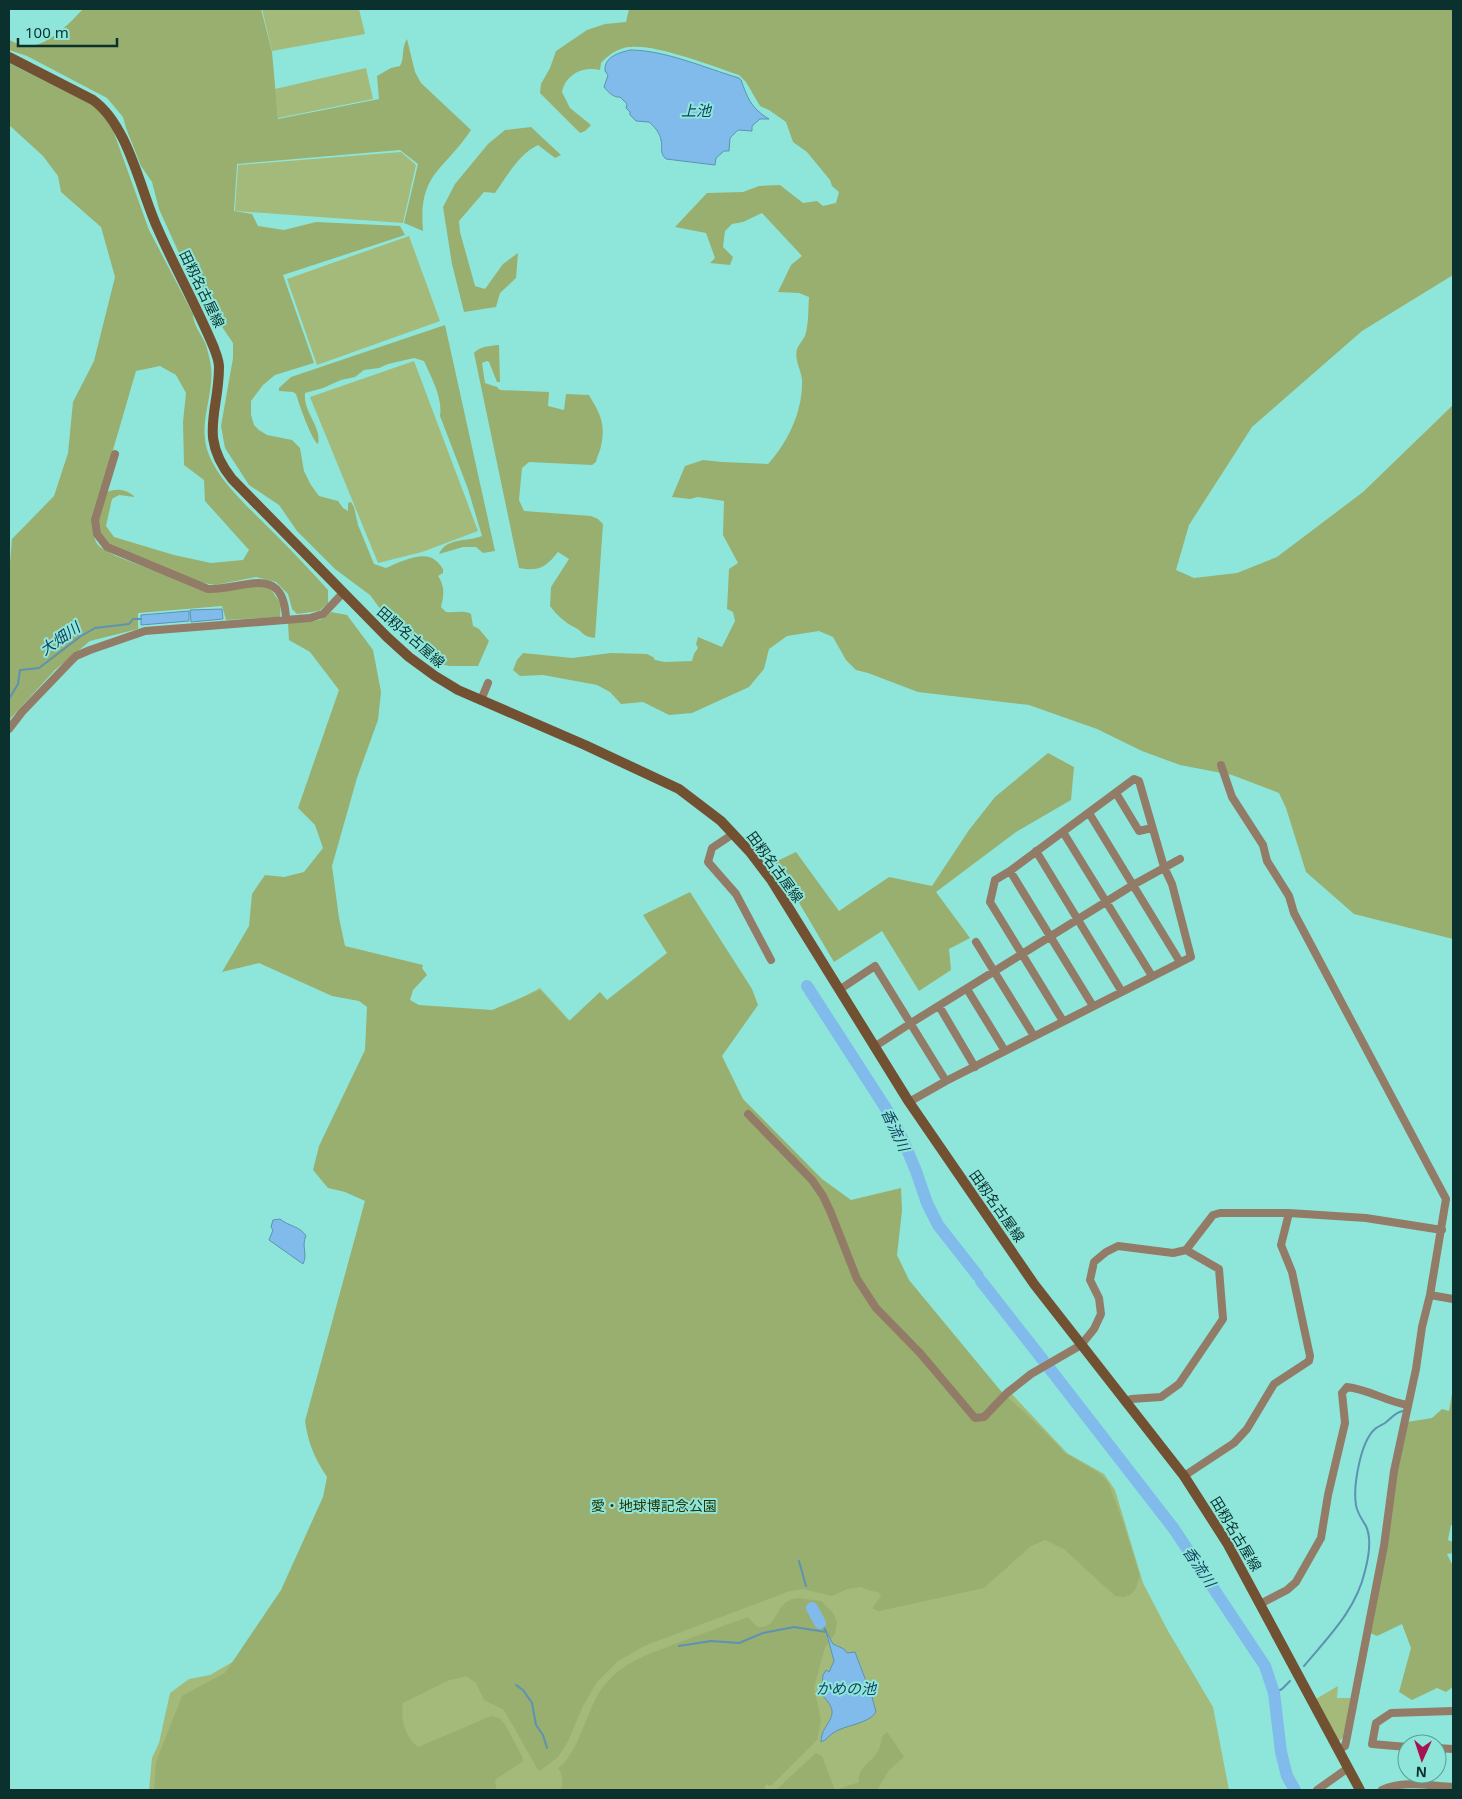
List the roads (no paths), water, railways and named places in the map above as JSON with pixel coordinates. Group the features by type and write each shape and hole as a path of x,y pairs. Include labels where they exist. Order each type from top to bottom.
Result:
{"main road":[{"name":"田籾名古屋線","path":"9,57 93,100 103,107 113,120 125,144 156,226 214,348 219,365 212,414 213,441 218,458 232,479 409,657 434,676 458,690 586,745 665,782 700,804 721,821 750,852 772,881 909,1102 1034,1284 1184,1476 1227,1543 1360,1790"}],"street":[{"path":"115,454 95,520 97,534 101,542 107,547 208,589 255,583 277,588 283,596 286,619"},
{"path":"9,729 22,712 76,656 90,650 145,631 273,622 319,616 343,592"},
{"path":"481,700 488,683"},
{"path":"1221,765 1232,797 1262,845 1267,861 1289,896 1294,913 1446,1199 1430,1295 1394,1470 1384,1546 1346,1742 1345,1746 1338,1750"},
{"path":"909,1102 1191,956 1172,884 1164,867 1139,781 1134,780 995,880 990,902 1063,1021"},
{"path":"1116,793 1139,831 1152,828"},
{"path":"1089,813 1180,962"},
{"path":"1062,832 1152,976"},
{"path":"733,834 712,848 708,862 736,894 771,960"},
{"path":"1036,851 1122,992"},
{"path":"874,1047 1133,885 1180,859"},
{"path":"1010,871 1093,1006"},
{"path":"976,942 1034,1036"},
{"path":"839,990 875,966 946,1082"},
{"path":"967,989 1005,1051"},
{"path":"939,1006 975,1067"},
{"path":"748,1114 818,1188 831,1213 857,1279 876,1308 920,1353 975,1418 984,1417 1007,1393 1031,1374 1081,1345 1094,1329 1101,1314 1099,1298 1090,1280 1094,1262 1106,1252 1118,1246 1172,1253 1186,1250 1213,1215 1220,1212 1288,1213 1366,1218 1442,1230"},
{"path":"1184,1476 1234,1443 1247,1429 1274,1384 1309,1361 1310,1356 1302,1312 1292,1272 1281,1244 1288,1213"},
{"path":"1125,1402 1131,1399 1161,1397 1178,1384 1223,1318 1219,1269 1186,1250"},
{"path":"1430,1295 1453,1299"},
{"path":"1260,1604 1287,1590 1296,1582 1321,1538 1328,1495 1345,1424 1342,1393 1347,1387 1355,1388 1386,1400 1408,1405"},
{"path":"1397,1745 1372,1744 1376,1723 1390,1713 1453,1711"},
{"path":"1317,1790 1348,1768"},
{"path":"1382,1790 1390,1786 1405,1784 1453,1787"}],"water":[{"name":"上池","path":"630,50 671,56 739,78 751,103 769,119 760,119 752,126 752,131 738,130 730,138 729,151 724,151 716,158 715,165 666,159 662,152 660,137 655,128 649,122 636,121 626,108 627,104 604,87 608,75 605,71 605,66 609,59"},
{"path":"222,609 223,619 191,622 190,610"},
{"path":"189,611 189,621 141,625 141,615"},
{"path":"280,1219 301,1230 306,1236 303,1264 269,1240 273,1230 271,1227 273,1220"},
{"name":"かめの池","path":"826,1631 833,1644 844,1649 847,1653 855,1652 876,1712 873,1716 862,1722 838,1730 821,1742 822,1735 832,1714 832,1709 821,1694 823,1675 826,1670 829,1672 834,1661"}],"waterway":[{"name":"大畑川","path":"9,699 18,684 20,670 39,668 81,636 95,628 129,624 133,619 141,619"},
{"name":"香流川","path":"807,986 887,1110 903,1140 927,1203 938,1225 978,1276"},
{"name":"香流川","path":"981,1281 1043,1360"},
{"name":"香流川","path":"1050,1369 1174,1529 1265,1666 1274,1693 1281,1752 1287,1776 1295,1790"},
{"path":"1304,1666 1340,1622 1361,1585 1368,1559 1369,1542 1368,1531 1356,1505 1355,1497 1359,1465 1365,1444 1370,1435 1376,1428 1395,1414 1403,1411"},
{"path":"799,1561 806,1586"},
{"path":"812,1608 820,1623"},
{"path":"822,1625 826,1631"},
{"path":"679,1646 711,1641 739,1643 763,1633 794,1627 826,1632"},
{"path":"1274,1693 1282,1689 1290,1681"},
{"path":"516,1685 523,1690 532,1703 536,1725 543,1735 547,1748"}],"park label":[{"name":"愛・地球博記念公園","path":"654,1506"}]}
